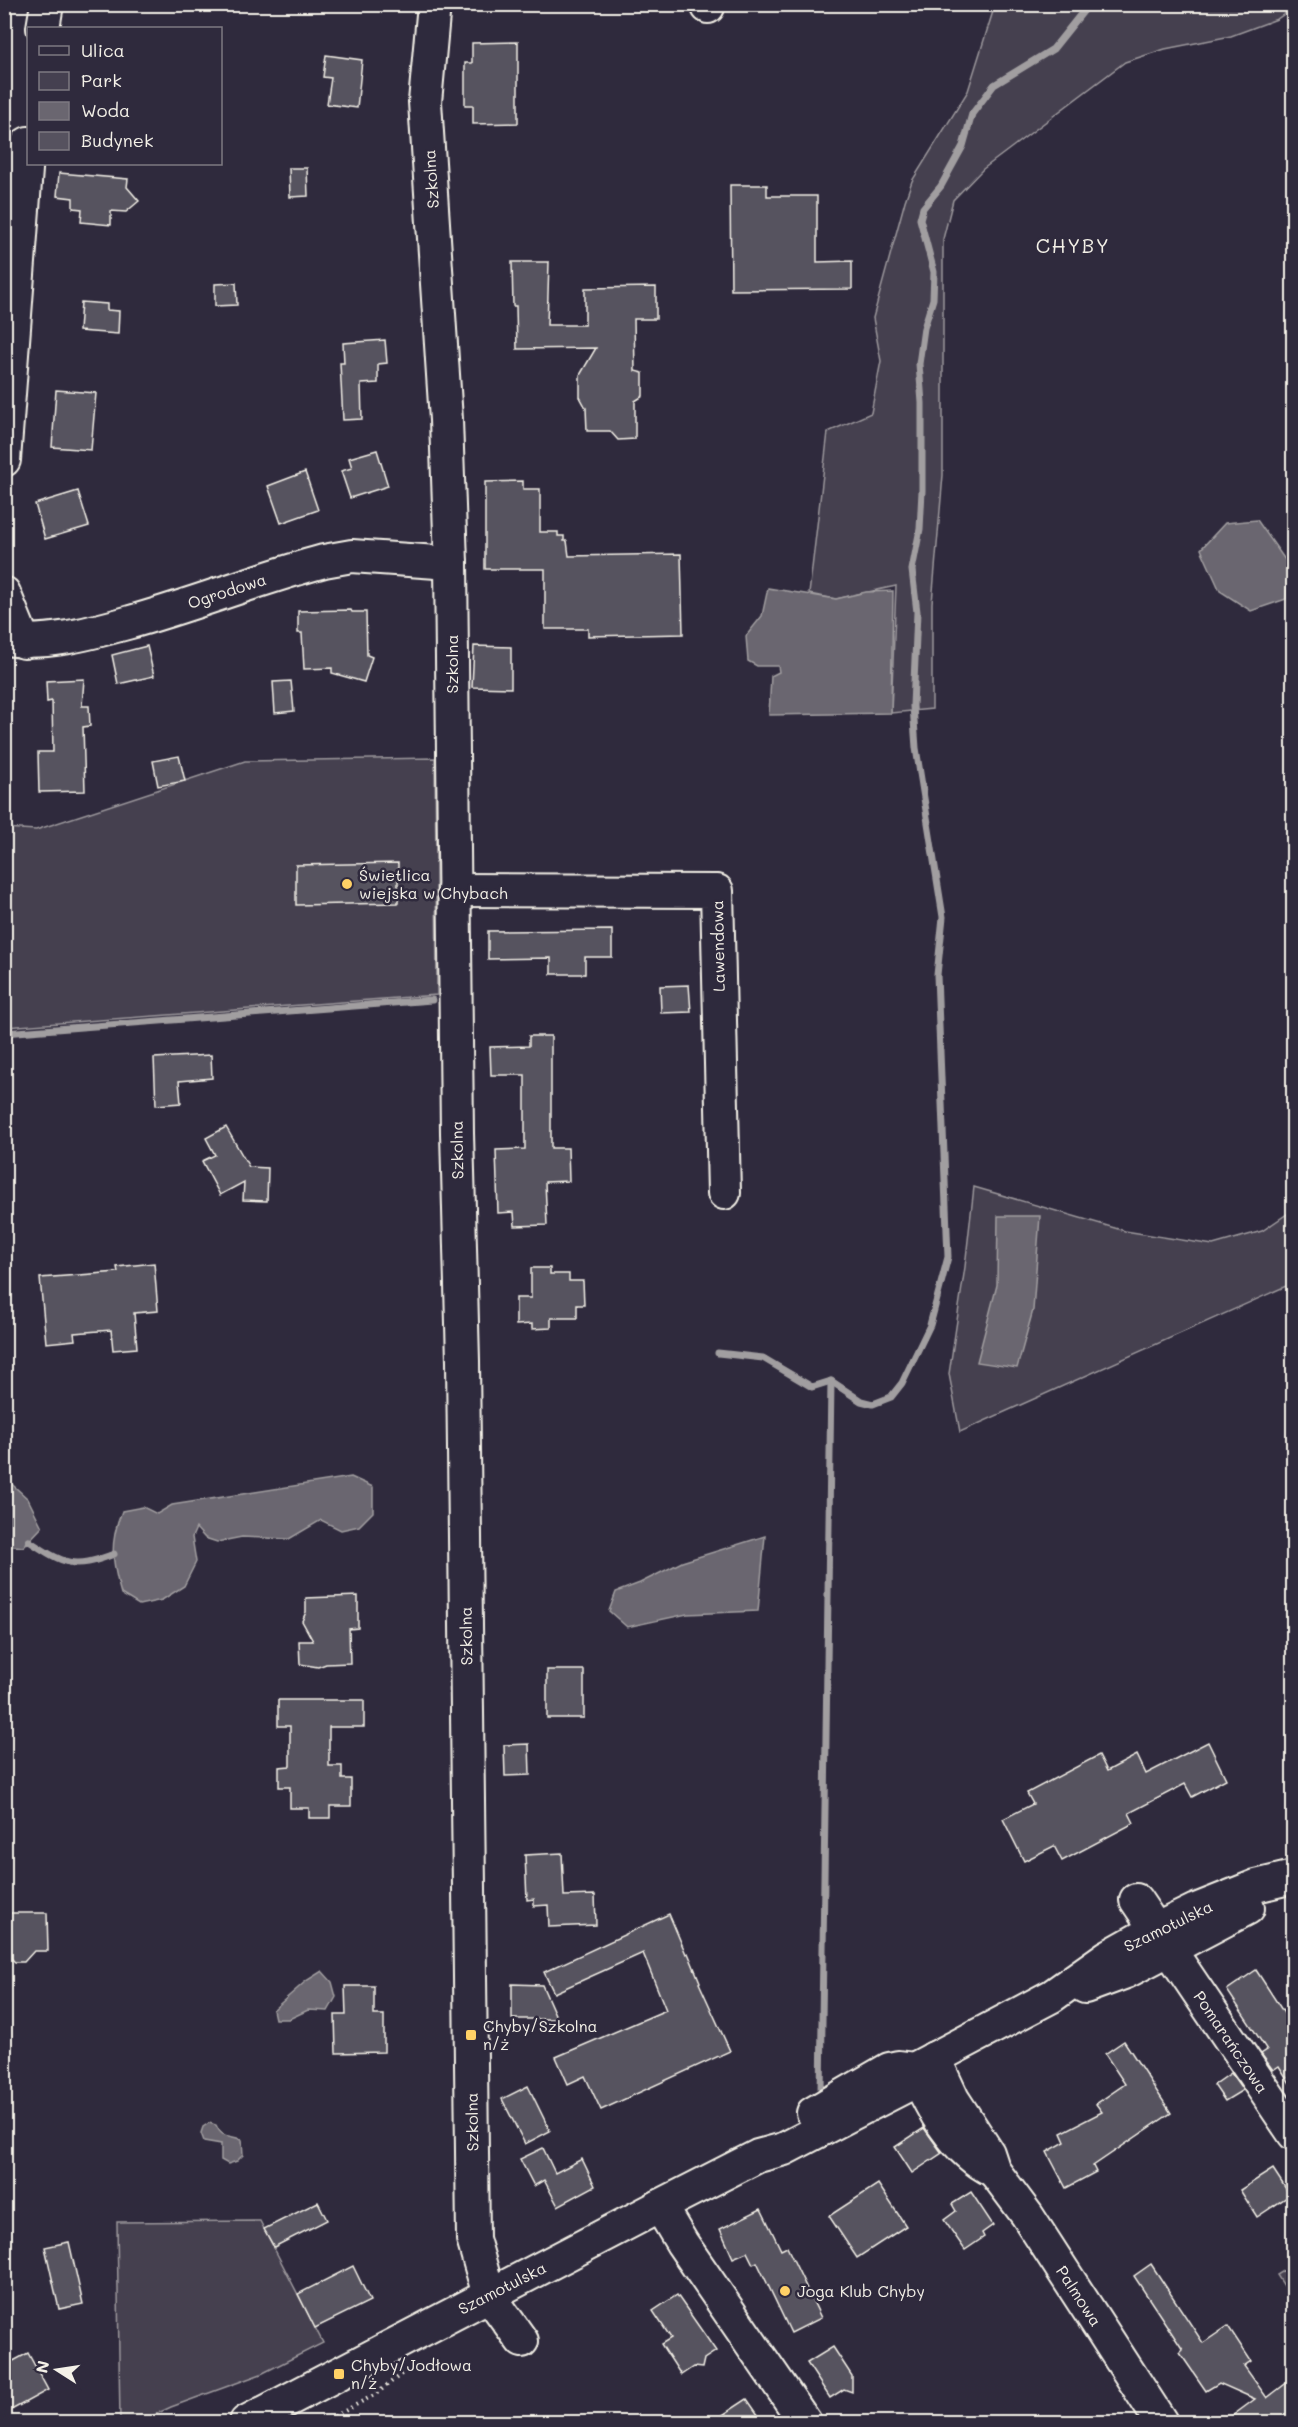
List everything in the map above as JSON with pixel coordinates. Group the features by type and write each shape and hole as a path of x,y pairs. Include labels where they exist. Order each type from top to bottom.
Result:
{"street":[{"path":"44,27 47,4"},
{"name":"Szkolna","path":"434,4 425,102 445,408 451,563 457,1133 463,1360 474,2239 489,2295"},
{"path":"4,460 27,156"},
{"name":"Ogrodowa","path":"14,641 56,639 104,629 324,561 352,556 451,563"},
{"path":"4,593 14,641"},
{"name":"Lawendowa","path":"454,890 717,891 724,1193"},
{"name":"Szamotulska","path":"246,2422 758,2156 780,2136 854,2088 889,2069 924,2064 1052,1996 1110,1979 1161,1940 1260,1901 1293,1877"},
{"name":"Pomarańczowa","path":"1136,1900 1293,2134"},
{"name":"Palmowa","path":"924,2064 933,2111 973,2157 994,2170 1027,2216 1161,2422"},
{"path":"660,2206 682,2243 805,2422"},
{"path":"489,2295 522,2341"}],"green space":[{"path":"995,5 1293,5 1293,8 1277,19 1231,36 1165,49 1125,62 983,169 953,200 943,239 943,475 932,603 932,709 891,713 896,586 836,599 809,594 828,432 871,413 881,361 873,318 905,201 912,181 968,91"},
{"path":"435,758 437,995 5,1027 4,828 36,830 245,761"},
{"path":"974,1187 1125,1231 1213,1245 1262,1231 1293,1210 1293,1283 960,1432 949,1374"},
{"path":"260,2221 323,2343 261,2374 171,2407 139,2422 120,2422 117,2222"},
{"path":"1293,2265 1293,2300 1277,2275"}],"water":[{"path":"1257,520 1288,564 1286,599 1251,611 1220,591 1201,549 1225,523"},
{"path":"768,588 836,599 866,592 893,591 891,713 769,715 771,676 779,672 778,666 757,666 748,661 746,636 762,616"},
{"path":"998,1216 1040,1216 1033,1310 1017,1368 977,1362 997,1285"},
{"path":"4,1477 28,1499 42,1527 23,1547 5,1545"},
{"path":"351,1477 373,1487 373,1512 359,1526 341,1530 321,1520 289,1539 242,1537 217,1542 205,1538 196,1528 192,1537 196,1562 184,1586 162,1600 139,1605 121,1594 113,1552 115,1533 122,1511 143,1507 157,1514 172,1505"},
{"path":"765,1536 758,1611 687,1614 627,1627 609,1611 616,1592 682,1562"},
{"path":"322,1971 332,1982 336,1997 328,2011 308,2010 289,2019 275,2019 273,2010 306,1981"},
{"path":"209,2123 216,2125 223,2134 242,2140 243,2155 237,2161 228,2164 221,2160 221,2144 204,2141 201,2133 203,2127"}],"building":[{"path":"518,42 518,123 473,124 473,105 465,105 465,63 472,63 472,43"},
{"path":"326,55 362,60 357,108 327,104 331,78 323,77"},
{"path":"289,168 307,168 308,196 290,197"},
{"path":"59,173 128,179 127,187 139,201 126,212 111,211 111,225 81,222 82,209 73,208 73,198 57,196"},
{"path":"730,185 767,185 767,196 817,196 817,262 852,261 852,289 731,290"},
{"path":"512,262 549,262 547,325 585,325 585,288 656,287 656,319 634,319 635,371 643,373 643,396 635,401 635,439 618,440 610,431 587,431 586,408 580,397 580,375 596,348 517,349"},
{"path":"236,283 237,305 215,306 215,284"},
{"path":"81,302 107,304 107,310 119,311 118,334 79,331"},
{"path":"385,340 387,363 378,364 378,383 361,384 362,419 343,420 340,363 344,363 343,343"},
{"path":"56,390 96,393 91,450 52,447"},
{"path":"377,450 388,486 350,498 341,471 352,468 349,458"},
{"path":"305,472 318,510 281,523 268,486"},
{"path":"523,481 523,489 540,489 540,532 558,532 558,536 564,536 569,556 681,554 683,634 588,636 588,629 545,629 545,569 485,569 485,482"},
{"path":"78,491 89,526 45,539 35,504"},
{"path":"351,610 352,612 366,612 367,655 372,657 364,682 332,673 332,668 304,669 302,633 298,633 298,611"},
{"path":"147,646 154,676 118,684 112,655"},
{"path":"474,646 511,647 511,688 472,687"},
{"path":"84,679 82,706 89,706 90,726 83,727 85,791 39,792 38,752 53,752 52,701 47,702 46,681"},
{"path":"291,681 294,711 275,713 273,682"},
{"path":"179,756 185,781 158,786 153,761"},
{"name":"Świetlica wiejska w Chybach","path":"398,863 398,903 296,905 296,865"},
{"path":"612,930 612,957 585,957 585,974 551,974 551,958 488,959 488,931"},
{"path":"689,985 691,1012 661,1013 660,986"},
{"path":"529,1036 551,1036 551,1148 568,1148 569,1181 545,1182 547,1225 515,1226 514,1212 498,1213 496,1150 525,1149 525,1075 491,1075 490,1047 529,1046"},
{"path":"211,1055 212,1078 179,1081 181,1103 156,1105 154,1058"},
{"path":"226,1127 249,1167 268,1168 267,1201 243,1200 244,1182 220,1195 202,1161 215,1155 206,1138"},
{"path":"154,1263 158,1311 134,1313 137,1348 113,1350 111,1330 74,1333 75,1340 46,1343 40,1278 118,1272 117,1267"},
{"path":"531,1268 550,1268 550,1274 569,1274 569,1281 583,1281 584,1305 577,1305 577,1318 551,1318 551,1328 532,1329 532,1324 516,1325 516,1298 531,1298"},
{"path":"358,1596 358,1628 349,1629 350,1663 326,1664 318,1667 300,1664 299,1641 313,1641 302,1621 306,1612 306,1598"},
{"path":"547,1670 584,1670 584,1718 547,1718"},
{"path":"278,1700 364,1700 364,1727 329,1727 329,1766 342,1766 342,1779 351,1779 351,1806 330,1806 330,1818 309,1818 309,1808 290,1808 290,1787 279,1787 279,1767 290,1766 290,1726 278,1726"},
{"path":"1208,1742 1226,1779 1192,1797 1185,1784 1129,1813 1134,1823 1062,1861 1054,1846 1024,1861 1003,1819 1033,1804 1027,1793 1099,1755 1107,1771 1137,1755 1146,1774"},
{"path":"529,1744 530,1775 505,1776 504,1745"},
{"path":"562,1853 564,1896 595,1895 596,1925 549,1927 548,1905 534,1906 534,1899 527,1900 525,1855"},
{"path":"4,1913 47,1913 48,1951 34,1951 24,1962 15,1962 4,1952"},
{"path":"669,1914 730,2051 601,2110 585,2076 568,2084 556,2057 666,2010 643,1953 554,1993 544,1972"},
{"path":"1256,1970 1293,2027 1293,2088 1279,2066 1273,2070 1261,2054 1267,2050 1227,1990"},
{"path":"512,1984 542,1985 557,2019 512,2019"},
{"path":"345,1986 374,1986 374,2015 384,2015 384,2052 336,2053 335,2015 346,2015"},
{"path":"1124,2041 1171,2113 1093,2166 1096,2172 1066,2188 1047,2152 1065,2142 1061,2133 1102,2112 1096,2104 1125,2084 1105,2054"},
{"path":"1231,2073 1243,2090 1225,2101 1214,2085"},
{"path":"528,2086 550,2131 525,2144 502,2099"},
{"path":"924,2128 942,2153 912,2173 895,2147"},
{"path":"543,2148 555,2173 582,2159 595,2186 558,2206 544,2180 534,2186 520,2159"},
{"path":"1273,2169 1290,2195 1257,2217 1240,2190"},
{"path":"878,2184 906,2226 857,2258 829,2216"},
{"path":"971,2192 993,2225 982,2233 984,2237 965,2250 944,2220 956,2211 952,2204"},
{"path":"318,2202 327,2220 274,2247 264,2229"},
{"path":"761,2209 781,2250 787,2247 821,2318 791,2333 757,2262 753,2264 747,2252 733,2258 720,2229"},
{"path":"69,2242 83,2304 59,2309 45,2247"},
{"path":"1151,2264 1203,2343 1228,2326 1251,2361 1244,2366 1267,2398 1293,2378 1293,2422 1224,2422 1255,2399 1219,2383 1206,2391 1180,2353 1183,2350 1134,2276"},
{"path":"353,2266 370,2301 315,2328 298,2294"},
{"path":"677,2295 716,2351 704,2359 702,2368 693,2367 681,2375 661,2344 671,2338 653,2311"},
{"path":"833,2347 852,2376 852,2392 844,2389 830,2398 807,2363"},
{"path":"28,2353 48,2390 4,2414 4,2366"},
{"path":"747,2399 763,2422 712,2422"}],"waterway":[{"path":"718,1353 763,1358 812,1387 831,1381 861,1401 873,1404 891,1397 902,1383 930,1325 948,1257 937,975 943,917 916,748 913,706 917,612 912,570 920,529 922,491 922,403 919,364 924,328 933,299 934,272 920,219 923,208 941,186 963,146 972,114 994,85 1053,49 1089,4"},
{"path":"4,1033 432,1000"},
{"path":"821,2093 831,1381"},
{"path":"29,1541 51,1555 69,1562 88,1562 114,1554"}],"place":[{"name":"Świetlica wiejska w Chybach","path":"347,884"},
{"name":"Chyby/Szkolna n/ż","path":"471,2035"},
{"name":"Joga Klub Chyby","path":"785,2291"},
{"name":"Chyby/Jodłowa n/ż","path":"339,2374"}],"district":[{"name":"CHYBY","path":"1073,246"}]}
